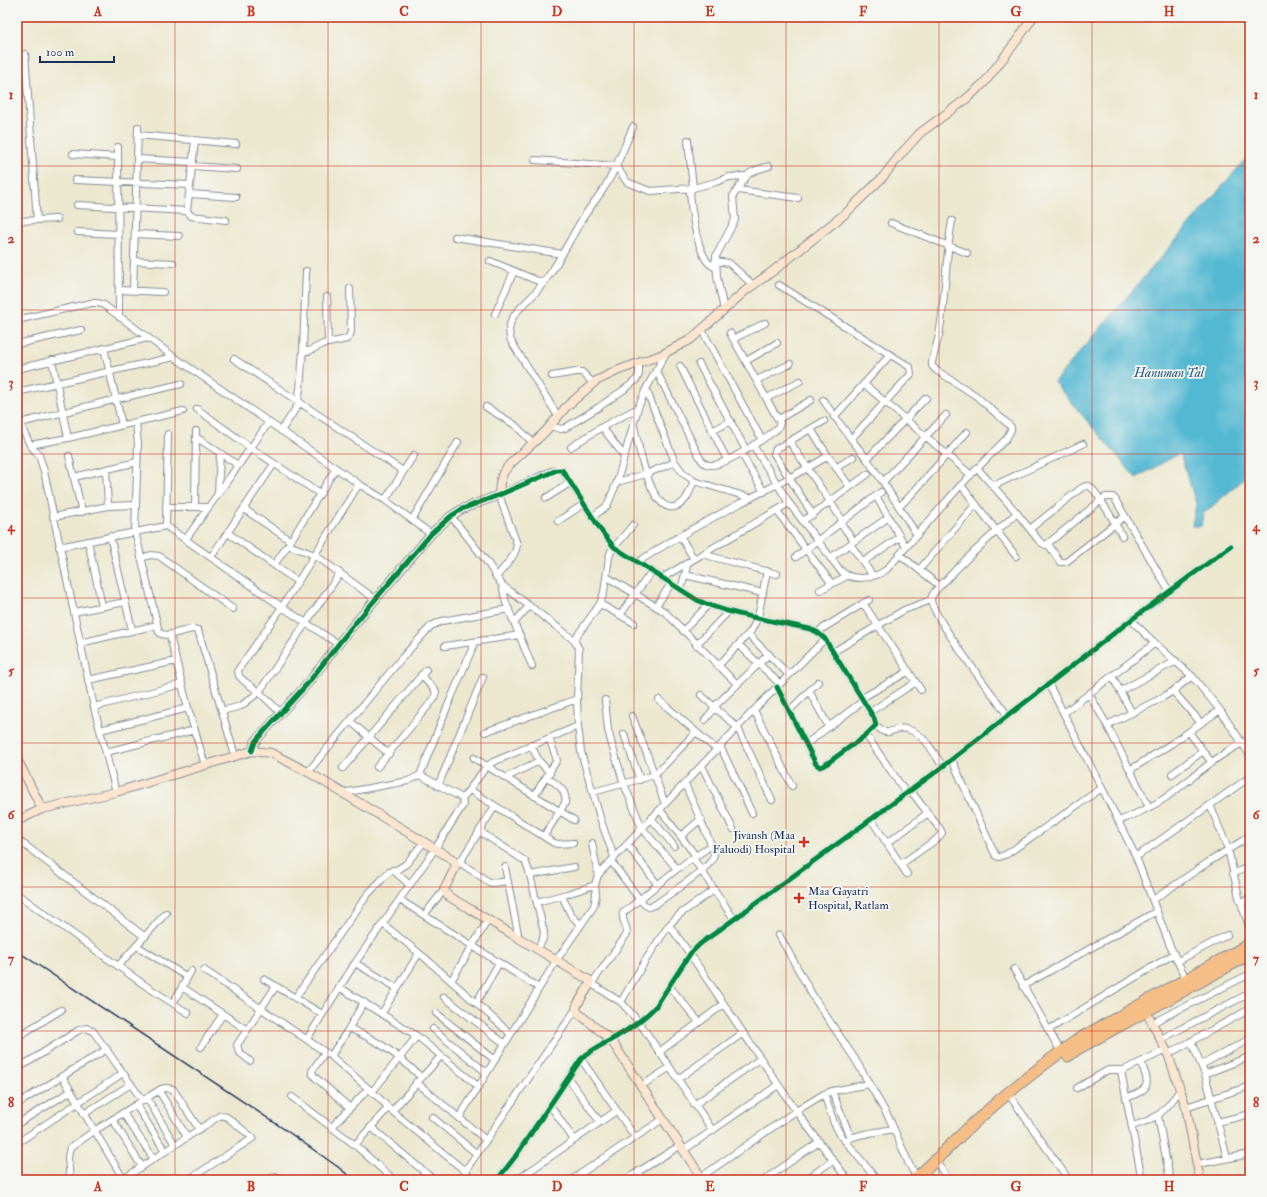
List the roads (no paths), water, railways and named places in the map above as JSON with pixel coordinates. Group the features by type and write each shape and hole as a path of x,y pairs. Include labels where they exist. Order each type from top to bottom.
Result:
{"highway":[{"path":"1188,984 1250,944"},
{"path":"921,1177 977,1120 1079,1039 1250,954"},
{"path":"921,1177 939,1166 989,1118 1035,1080 1078,1049 1144,1007"}],"street":[{"path":"496,577 517,550 517,544 499,495 503,473 508,465 533,443 558,416 593,383 609,375 666,353 690,340 753,285 846,212 875,186 920,133 965,100 984,83 1033,17"},
{"path":"25,54 37,220"},
{"path":"133,291 138,127"},
{"path":"558,416 511,341 508,334 509,325 518,310 543,283 562,254 583,217 606,186 633,127"},
{"path":"138,135 236,144"},
{"path":"688,140 693,188 690,195 696,234 704,257 712,266 716,268"},
{"path":"195,141 188,211 191,216 226,220"},
{"path":"118,147 119,317"},
{"path":"73,154 118,157"},
{"path":"137,159 237,169"},
{"path":"535,160 616,166"},
{"path":"616,166 627,182 650,191 693,188 729,177 746,176"},
{"path":"724,310 715,261 717,251 735,220 732,200 733,196 746,176 769,166"},
{"path":"75,180 118,181 190,186"},
{"path":"738,190 798,198"},
{"path":"189,194 236,197"},
{"path":"77,205 188,211"},
{"path":"17,221 57,219"},
{"path":"754,445 789,503 830,558 847,576 864,578 881,574 886,570 961,485 1006,438 1011,430 1011,427 1008,424 975,396 932,366 942,317 947,245 952,221"},
{"path":"892,223 967,253"},
{"path":"78,232 118,234"},
{"path":"135,234 179,236"},
{"path":"455,237 562,254"},
{"path":"490,261 543,283"},
{"path":"715,261 729,263 753,285"},
{"path":"134,262 173,263"},
{"path":"281,431 299,402 303,351 306,271"},
{"path":"494,314 514,271"},
{"path":"779,285 907,365 911,371 886,402 850,439"},
{"path":"303,351 309,351 323,344 346,339 350,335 350,289"},
{"path":"119,290 163,292"},
{"path":"327,297 328,343"},
{"path":"17,320 91,303 104,305 174,357 359,484 385,500 431,534"},
{"path":"734,339 765,322"},
{"path":"17,344 81,330"},
{"path":"702,330 762,440"},
{"path":"656,370 700,458 705,464 710,465 719,464 727,460 762,440 779,426 779,419 730,333"},
{"path":"17,369 148,338"},
{"path":"746,361 776,343"},
{"path":"104,348 122,425"},
{"path":"592,517 607,506 615,485 638,408 646,389 666,353"},
{"path":"834,417 890,355"},
{"path":"17,392 174,357"},
{"path":"234,359 402,471"},
{"path":"52,360 68,438"},
{"path":"548,428 565,428 623,390 637,378 639,374 639,363"},
{"path":"699,364 731,421 764,492"},
{"path":"757,380 790,364"},
{"path":"680,366 727,460"},
{"path":"552,376 579,372 586,375 593,383"},
{"path":"767,398 800,381"},
{"path":"116,792 94,707 41,460 37,451 30,445 19,425 63,412 181,384"},
{"path":"864,384 971,475"},
{"path":"646,389 675,462 683,472 694,481 751,498"},
{"path":"867,459 926,398"},
{"path":"779,419 812,400"},
{"path":"823,400 850,439 867,459 917,535"},
{"path":"486,407 515,425 533,443"},
{"path":"570,447 602,427 638,408"},
{"path":"197,409 274,464 320,494"},
{"path":"30,445 68,438 183,411"},
{"path":"883,482 946,415"},
{"path":"712,431 731,421"},
{"path":"136,422 138,445 135,531 157,625 161,634 168,635 192,629 198,630 234,756"},
{"path":"186,539 269,422"},
{"path":"813,515 774,454 776,449 824,422"},
{"path":"633,424 646,474 661,503 671,508 677,506 687,499 694,481"},
{"path":"602,427 624,456"},
{"path":"811,429 850,487"},
{"path":"898,507 911,496 946,454 967,432"},
{"path":"166,526 168,434"},
{"path":"195,507 196,434 238,465"},
{"path":"412,520 458,442"},
{"path":"790,442 830,502 863,562 873,576"},
{"path":"993,486 1083,444"},
{"path":"218,493 220,453"},
{"path":"385,500 402,471 414,455"},
{"path":"69,456 82,512"},
{"path":"638,562 680,536 778,485 828,456"},
{"path":"836,468 853,457"},
{"path":"74,477 137,462"},
{"path":"615,485 675,462"},
{"path":"211,557 274,464"},
{"path":"274,565 336,468"},
{"path":"977,468 1042,544 1048,544 1105,497 1113,497 1168,591"},
{"path":"106,469 108,506"},
{"path":"252,751 259,736 308,683 338,644 431,534 451,516 462,509 557,470 562,470 592,517 614,547 671,584 708,605 758,618 810,629 817,632 833,652 874,718 876,725 885,732 902,728 921,737 943,766"},
{"path":"803,522 868,474"},
{"path":"546,498 570,483"},
{"path":"281,713 259,692 239,676 238,670 282,607 359,484"},
{"path":"961,485 1016,556"},
{"path":"1030,529 1085,486 1089,486 1101,501 1122,536"},
{"path":"796,557 878,494 906,548"},
{"path":"662,578 789,503"},
{"path":"558,521 584,504"},
{"path":"919,570 976,504"},
{"path":"53,518 108,506 135,505"},
{"path":"166,507 208,507"},
{"path":"244,509 289,543 315,555 376,599"},
{"path":"777,511 832,584"},
{"path":"1008,716 946,630 932,606 931,600 932,596 940,586 964,560 1017,513"},
{"path":"451,516 483,557 502,585 574,640 579,650 577,699 581,752 612,859 645,905 653,906 701,871 713,859 714,851 712,845 685,784"},
{"path":"1048,544 1060,562 1066,562 1125,516"},
{"path":"830,558 889,517"},
{"path":"574,640 595,613 600,604 609,557 614,547 633,525"},
{"path":"59,547 166,526 338,644"},
{"path":"228,533 298,582"},
{"path":"110,536 132,630"},
{"path":"680,536 691,561 681,590"},
{"path":"863,562 900,537"},
{"path":"88,541 102,606"},
{"path":"498,1180 516,1157 581,1059 594,1049 639,1022 650,1013 690,954 734,919 952,760 1168,591 1231,546"},
{"path":"702,554 777,574"},
{"path":"900,554 940,586"},
{"path":"141,558 151,555 159,556 233,609"},
{"path":"620,616 652,571"},
{"path":"718,666 749,635 758,618 767,571"},
{"path":"222,711 241,706 259,692 307,624 340,573"},
{"path":"685,575 763,592"},
{"path":"820,590 847,576"},
{"path":"606,577 665,612 696,645 737,684"},
{"path":"656,606 671,584"},
{"path":"502,585 503,594 532,666"},
{"path":"817,632 869,600"},
{"path":"833,652 904,610 931,600"},
{"path":"74,612 125,602"},
{"path":"600,604 634,623"},
{"path":"863,604 921,690"},
{"path":"683,631 708,605"},
{"path":"515,622 529,606"},
{"path":"308,772 400,660 431,626 442,621 509,609"},
{"path":"696,645 729,611"},
{"path":"1131,620 1192,676 1220,710 1250,755"},
{"path":"80,643 157,625"},
{"path":"168,635 170,636 188,708 205,765"},
{"path":"445,646 520,635"},
{"path":"749,635 789,675"},
{"path":"459,1118 556,961 594,906 596,895 595,884 598,874 754,710 824,639"},
{"path":"342,793 408,781 420,775 475,642"},
{"path":"1064,713 1155,643"},
{"path":"739,645 759,664 778,686 789,711 818,766 822,767 866,735 876,725"},
{"path":"705,720 737,684 769,654"},
{"path":"88,680 176,661"},
{"path":"1120,691 1176,661"},
{"path":"343,768 426,670"},
{"path":"806,744 863,700 909,671"},
{"path":"377,767 434,699 436,694 434,689 421,676"},
{"path":"1112,676 1132,713"},
{"path":"1107,725 1173,691 1192,676"},
{"path":"438,786 483,677"},
{"path":"789,711 818,682"},
{"path":"870,712 916,682"},
{"path":"94,707 182,684"},
{"path":"1048,684 1136,857 1174,954 1188,984"},
{"path":"809,691 829,727"},
{"path":"1173,691 1201,723"},
{"path":"1089,694 1107,725 1149,807"},
{"path":"701,696 738,728 772,800"},
{"path":"485,732 577,699"},
{"path":"605,700 608,730 624,784 642,828 677,869"},
{"path":"659,700 696,732 719,748 752,813"},
{"path":"100,730 188,708"},
{"path":"754,710 792,786"},
{"path":"1130,770 1220,710"},
{"path":"632,716 665,804"},
{"path":"350,721 389,754"},
{"path":"307,1039 355,963 435,849 462,805 462,799 487,766 502,757 578,726"},
{"path":"106,752 194,730"},
{"path":"593,792 655,775 696,732"},
{"path":"1189,732 1212,763"},
{"path":"624,734 640,780"},
{"path":"866,735 942,833 941,836 901,864"},
{"path":"534,796 557,760 549,738"},
{"path":"1119,821 1168,796 1212,763 1242,743 1250,740"},
{"path":"532,745 539,761 548,775 562,789 566,798 565,803 544,836"},
{"path":"17,821 42,809 116,792 252,751 272,753 308,772 489,882 493,883 507,881"},
{"path":"1172,774 1203,751"},
{"path":"474,758 574,820"},
{"path":"17,759 42,809"},
{"path":"952,760 993,850 996,856 999,857 1007,854 1102,788"},
{"path":"505,778 539,761"},
{"path":"702,766 733,829"},
{"path":"420,775 462,799"},
{"path":"1136,857 1250,777"},
{"path":"470,790 558,844 573,843"},
{"path":"1210,805 1228,849 1241,904 1250,929"},
{"path":"424,915 444,890 457,862 495,806"},
{"path":"660,810 681,836 695,857 701,871 734,919"},
{"path":"886,843 928,813"},
{"path":"652,818 674,846"},
{"path":"681,836 701,819"},
{"path":"871,819 907,874"},
{"path":"479,831 525,861 530,875 544,932 543,939 538,950"},
{"path":"1153,900 1228,849 1250,836"},
{"path":"17,839 145,937"},
{"path":"295,998 368,894 384,876 393,870 403,867 424,842"},
{"path":"592,843 598,874"},
{"path":"627,844 658,885"},
{"path":"465,1171 576,1009 591,983 627,934 627,927 623,919 623,913 677,869 712,845"},
{"path":"1233,874 1250,866"},
{"path":"505,867 519,939"},
{"path":"530,875 574,867"},
{"path":"393,870 410,885"},
{"path":"537,902 562,896 595,884"},
{"path":"444,890 448,896 589,980 591,983 621,1002 639,1022 713,1131"},
{"path":"621,1002 669,925 680,914 714,890"},
{"path":"17,894 146,986 188,1013"},
{"path":"562,896 571,915 581,926"},
{"path":"1241,904 1250,898"},
{"path":"400,900 539,988"},
{"path":"1023,986 1157,911"},
{"path":"118,966 166,913"},
{"path":"451,981 488,920"},
{"path":"383,924 420,953 511,1034"},
{"path":"669,925 796,1111 848,1180"},
{"path":"779,935 814,998 855,1059 894,1129 909,1164 921,1177"},
{"path":"1178,962 1226,935"},
{"path":"137,946 187,977"},
{"path":"382,1013 420,953"},
{"path":"1048,1030 1174,954"},
{"path":"355,963 397,988"},
{"path":"476,1003 499,963"},
{"path":"1014,969 1061,1052"},
{"path":"204,970 331,1056 390,1109 465,1171 472,1180"},
{"path":"173,1003 191,971"},
{"path":"1152,1023 1250,974"},
{"path":"264,978 322,1014"},
{"path":"250,1061 237,1049 239,1042 276,986"},
{"path":"669,986 699,1022"},
{"path":"182,987 247,1030"},
{"path":"339,987 417,1036 479,1087"},
{"path":"1161,1039 1250,993"},
{"path":"444,997 505,1044"},
{"path":"331,1056 350,1028 364,1002"},
{"path":"659,1052 724,1004"},
{"path":"1144,1007 1167,1052 1186,1107 1200,1180"},
{"path":"576,1009 581,1016 611,1040 702,1178 796,1111 824,1094 869,1084"},
{"path":"1077,1088 1108,1070 1121,1071 1167,1052 1191,1041 1250,1009"},
{"path":"17,1037 61,1010"},
{"path":"436,1013 495,1060"},
{"path":"201,1047 224,1014"},
{"path":"17,1068 83,1028 89,1028 107,1049 131,1084 145,1099 176,1145"},
{"path":"350,1028 379,1043 400,1058 418,1080 459,1118 486,1140"},
{"path":"433,1029 487,1073"},
{"path":"678,1079 742,1033"},
{"path":"332,1128 400,1058 417,1036"},
{"path":"1201,1065 1250,1039"},
{"path":"1191,1041 1205,1074 1227,1158"},
{"path":"17,1104 107,1049"},
{"path":"325,1052 312,1073 350,1108"},
{"path":"1205,1074 1246,1058 1250,1054"},
{"path":"355,1145 441,1056"},
{"path":"581,1059 635,1137"},
{"path":"694,1105 760,1059"},
{"path":"1126,1098 1139,1093 1146,1085 1147,1078 1141,1062"},
{"path":"641,1086 669,1068"},
{"path":"1121,1071 1142,1180"},
{"path":"17,1143 123,1073"},
{"path":"62,1076 123,1180 221,1116 227,1117 253,1138 188,1180"},
{"path":"568,1078 600,1122"},
{"path":"84,1114 131,1084"},
{"path":"626,1180 639,1171 713,1131 778,1085"},
{"path":"1186,1107 1250,1086"},
{"path":"70,1180 68,1151 73,1145 145,1099 166,1088 174,1089 200,1129"},
{"path":"1132,1126 1158,1116 1180,1090"},
{"path":"17,1124 71,1091"},
{"path":"159,1091 188,1137"},
{"path":"832,1091 851,1138"},
{"path":"824,1094 834,1123 845,1141 877,1180"},
{"path":"292,1097 355,1145 394,1180"},
{"path":"1012,1099 1069,1180"},
{"path":"136,1105 165,1152"},
{"path":"550,1105 574,1140"},
{"path":"517,1180 616,1111"},
{"path":"123,1113 154,1159"},
{"path":"1218,1122 1250,1114"},
{"path":"1158,1116 1170,1180"},
{"path":"432,1117 477,1154"},
{"path":"571,1180 663,1119"},
{"path":"113,1120 142,1167"},
{"path":"371,1127 434,1180"},
{"path":"845,1141 851,1138 894,1129"},
{"path":"764,1180 819,1142"},
{"path":"1198,1164 1250,1154"},
{"path":"806,1180 833,1160"},
{"path":"939,1166 949,1180"},
{"path":"639,1171 641,1180"},
{"path":"267,1180 275,1176 282,1180"}],"water":[{"name":"Hanuman Tal","path":"1250,154 1250,474 1203,514 1201,526 1192,526 1196,503 1180,453 1136,478 1054,382"}],"railway":[{"path":"17,951 287,1131 354,1180"}],"place":[{"name":"Jivansh (Maa Faluodi) Hospital","path":"804,842"},
{"name":"Maa Gayatri Hospital, Ratlam","path":"799,898"}]}
